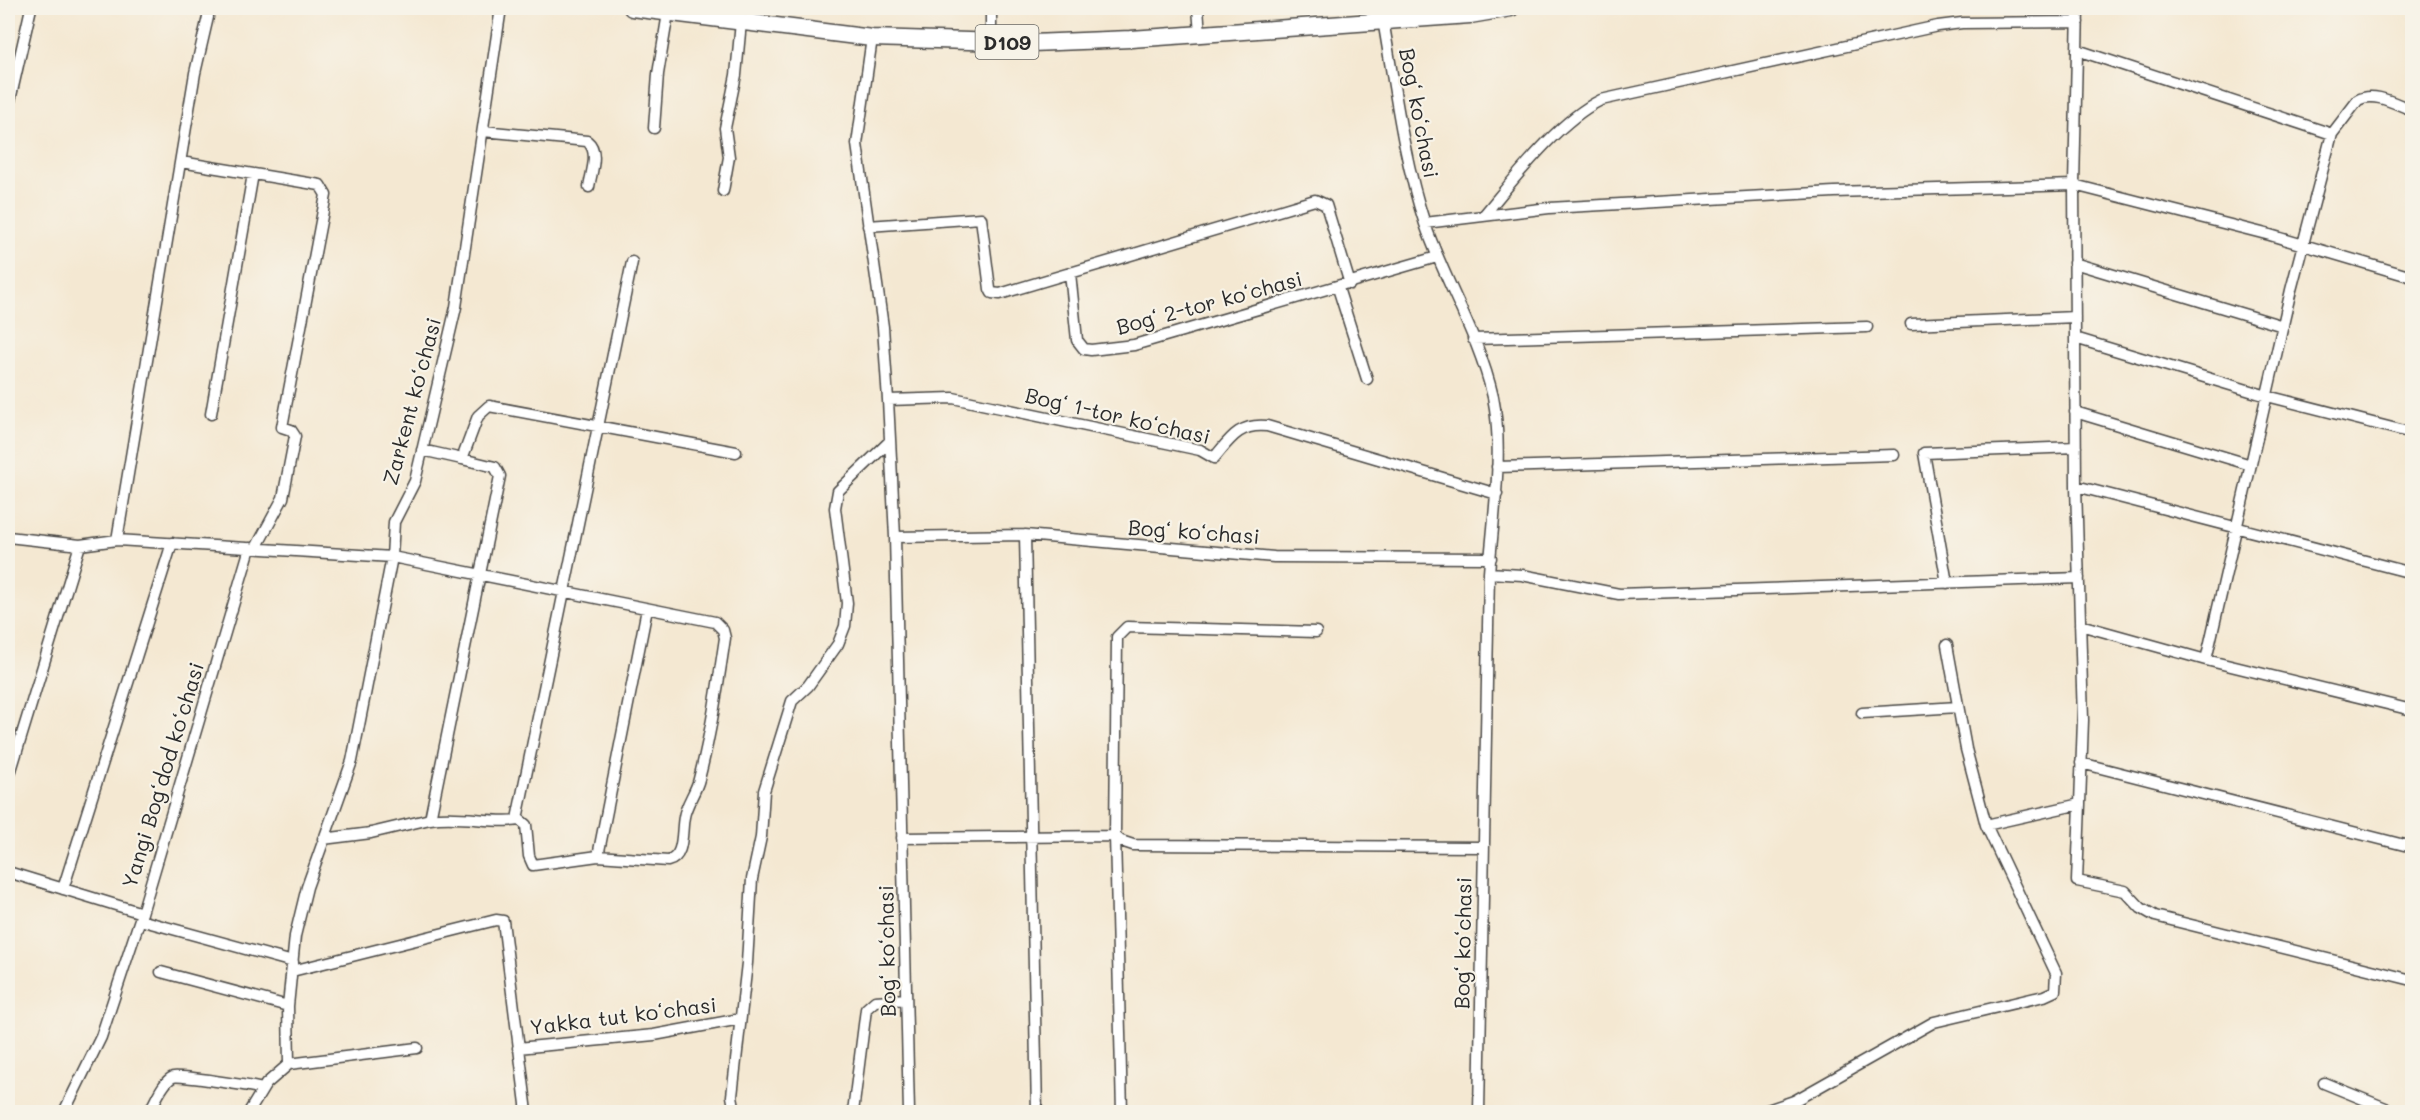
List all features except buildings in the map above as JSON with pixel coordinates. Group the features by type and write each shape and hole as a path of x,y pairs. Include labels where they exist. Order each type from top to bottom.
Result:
{"main road":[{"name":"D109","path":"632,8 872,38 1054,42 1470,15 1511,8"}],"street":[{"path":"8,109 31,8"},
{"path":"117,540 208,17 207,8"},
{"name":"Zarkent koʻchasi","path":"290,1064 288,1006 295,936 307,887 352,761 392,557 394,522 415,481 456,307 501,8"},
{"path":"991,8 991,41"},
{"path":"1198,8 1200,34"},
{"path":"2078,8 2074,185 2075,412 2083,720 2077,881 2125,891 2141,908 2155,916 2412,980"},
{"path":"654,128 658,74 668,14"},
{"name":"Bogʻ koʻchasi","path":"1383,20 1412,182 1437,257 1473,339 1493,399 1497,494 1489,573 1479,1113"},
{"path":"723,191 729,157 725,128 736,75 741,22"},
{"path":"1484,214 1531,159 1577,117 1601,100 1938,26 1962,23 2078,22"},
{"name":"Bogʻ koʻchasi","path":"872,38 857,144 883,327 888,400 895,537 909,1113"},
{"path":"2077,50 2332,134"},
{"path":"2206,660 2302,245 2332,134 2358,100 2364,97 2372,96 2412,110"},
{"path":"483,131 587,141 594,148 589,187"},
{"path":"181,162 253,174 211,414"},
{"name":"Yangi Bogʻdod koʻchasi","path":"8,872 141,917 253,548 283,498 295,436 291,430 282,428 326,195 320,185 253,174"},
{"path":"1425,223 1484,214 1549,208 1834,192 2074,185 2302,245 2412,277"},
{"path":"868,226 981,218 990,289 996,294 1315,200 1326,205 1350,284"},
{"name":"Bogʻ 2-tor koʻchasi","path":"1070,273 1077,340 1084,349 1091,350 1134,345 1338,288 1437,257"},
{"path":"517,819 632,262"},
{"path":"2074,263 2283,326"},
{"path":"1338,288 1367,379"},
{"path":"1911,324 2075,316"},
{"path":"1473,339 1867,327"},
{"path":"2075,338 2267,396 2412,433"},
{"name":"Bogʻ 1-tor koʻchasi","path":"888,400 953,398 1200,450 1214,458 1236,432 1248,426 1267,426 1497,494"},
{"path":"462,459 478,416 489,406 736,452"},
{"path":"2075,412 2251,465"},
{"path":"740,1018 747,963 752,879 761,837 765,790 792,701 808,686 838,644 845,626 847,603 835,499 842,485 890,441"},
{"path":"1947,583 1924,453 2076,447"},
{"path":"422,450 495,467 500,476 430,819"},
{"path":"1497,467 1894,455"},
{"path":"2076,486 2412,573"},
{"path":"1025,535 1037,1113"},
{"name":"Bogʻ koʻchasi","path":"895,537 1025,535 1274,557 1491,558"},
{"path":"8,537 80,545 117,540 392,557 715,622 723,630 725,638 707,745 698,782 684,817 677,857 668,861 598,856 533,865 529,856 526,825 517,819"},
{"path":"63,889 171,543"},
{"path":"8,780 80,545"},
{"path":"1489,573 1522,575 1619,594 2079,578"},
{"path":"598,856 647,609"},
{"path":"2080,625 2206,660 2412,710"},
{"path":"1122,1113 1115,836 1116,643 1122,630 1127,627 1316,632"},
{"path":"1762,1113 1794,1101 1934,1022 2055,991 2056,973 1986,825 1947,645"},
{"path":"1862,713 1959,707"},
{"path":"2081,762 2412,847"},
{"path":"1986,825 2080,804"},
{"path":"323,839 371,833 430,819 455,816 507,822 517,819"},
{"path":"902,838 1115,836 1133,845 1483,847"},
{"path":"64,1113 101,1037 141,917 292,966 500,919 505,927 518,1048"},
{"path":"160,972 288,1006"},
{"path":"853,1113 866,1010 874,1000 906,999"},
{"name":"Yakka tut koʻchasi","path":"527,1113 518,1048 654,1035 740,1018 732,1096 735,1113"},
{"path":"249,1113 262,1089 290,1064 417,1048"},
{"path":"149,1113 166,1082 176,1076 244,1084 262,1089"},
{"path":"2324,1083 2395,1113"}]}
